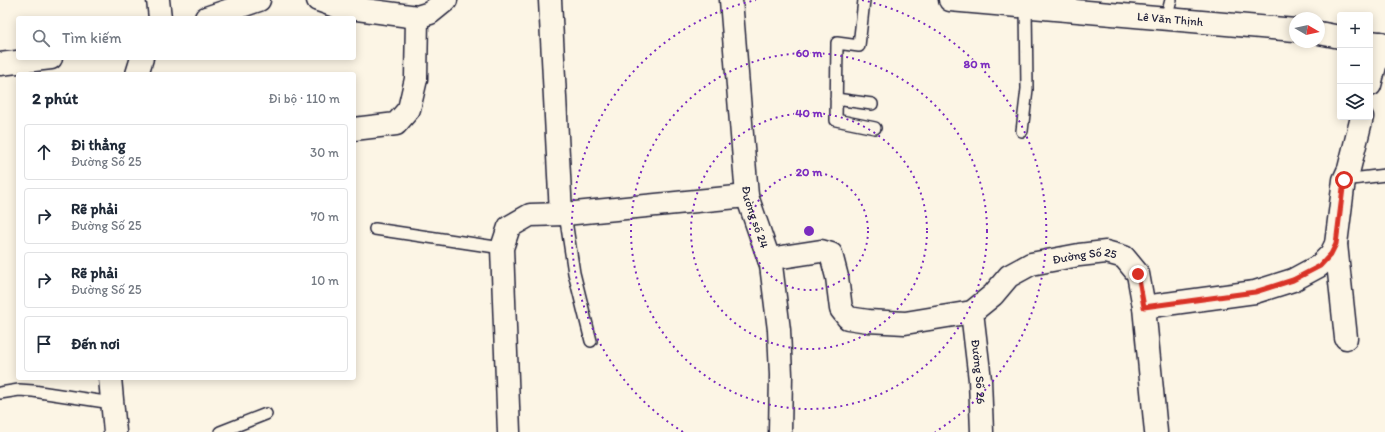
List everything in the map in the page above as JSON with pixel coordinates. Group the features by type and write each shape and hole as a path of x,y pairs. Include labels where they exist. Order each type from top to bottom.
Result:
{"street":[{"path":"158,0 160,16"},
{"path":"212,16 259,0"},
{"path":"318,0 335,6 416,17 430,13 446,0"},
{"path":"550,0 563,214"},
{"name":"Đường số 24","path":"731,0 747,196 771,265 779,337 781,375 780,432"},
{"name":"Lê Văn Thịnh","path":"950,0 1026,6 1168,9 1289,29"},
{"path":"356,129 396,124 409,108 416,79 416,17"},
{"path":"1325,34 1337,36"},
{"path":"1370,84 1379,43"},
{"path":"0,64 34,60"},
{"path":"138,72 141,60"},
{"path":"1346,338 1336,244 1344,180 1349,169 1361,120"},
{"path":"509,432 502,248 509,227 530,215 563,214 747,196"},
{"path":"1144,307 1255,292 1293,280 1320,266 1331,254 1336,244"},
{"name":"Đường Số 25","path":"769,259 821,251 831,254 837,277 841,309 848,318 868,321 905,323 972,312 993,295 1009,276 1031,264 1079,255 1106,252 1124,257 1138,274 1144,307 1156,432"},
{"name":"Đường Số 26","path":"972,312 980,380 982,432"},
{"path":"110,380 115,432"}],"lane":[{"path":"864,0 859,46 837,43 836,120 875,128"},
{"path":"1022,131 1027,89 1026,6"},
{"path":"836,99 872,104"},
{"path":"1344,180 1385,175"},
{"path":"563,214 574,273 591,341"},
{"path":"375,229 502,248"},
{"path":"0,393 19,390 33,391 112,403"},
{"path":"220,432 266,414"}],"route":[{"path":"1138,274 1144,307 1255,292 1293,280 1320,266 1331,254 1336,244 1344,180"}]}
